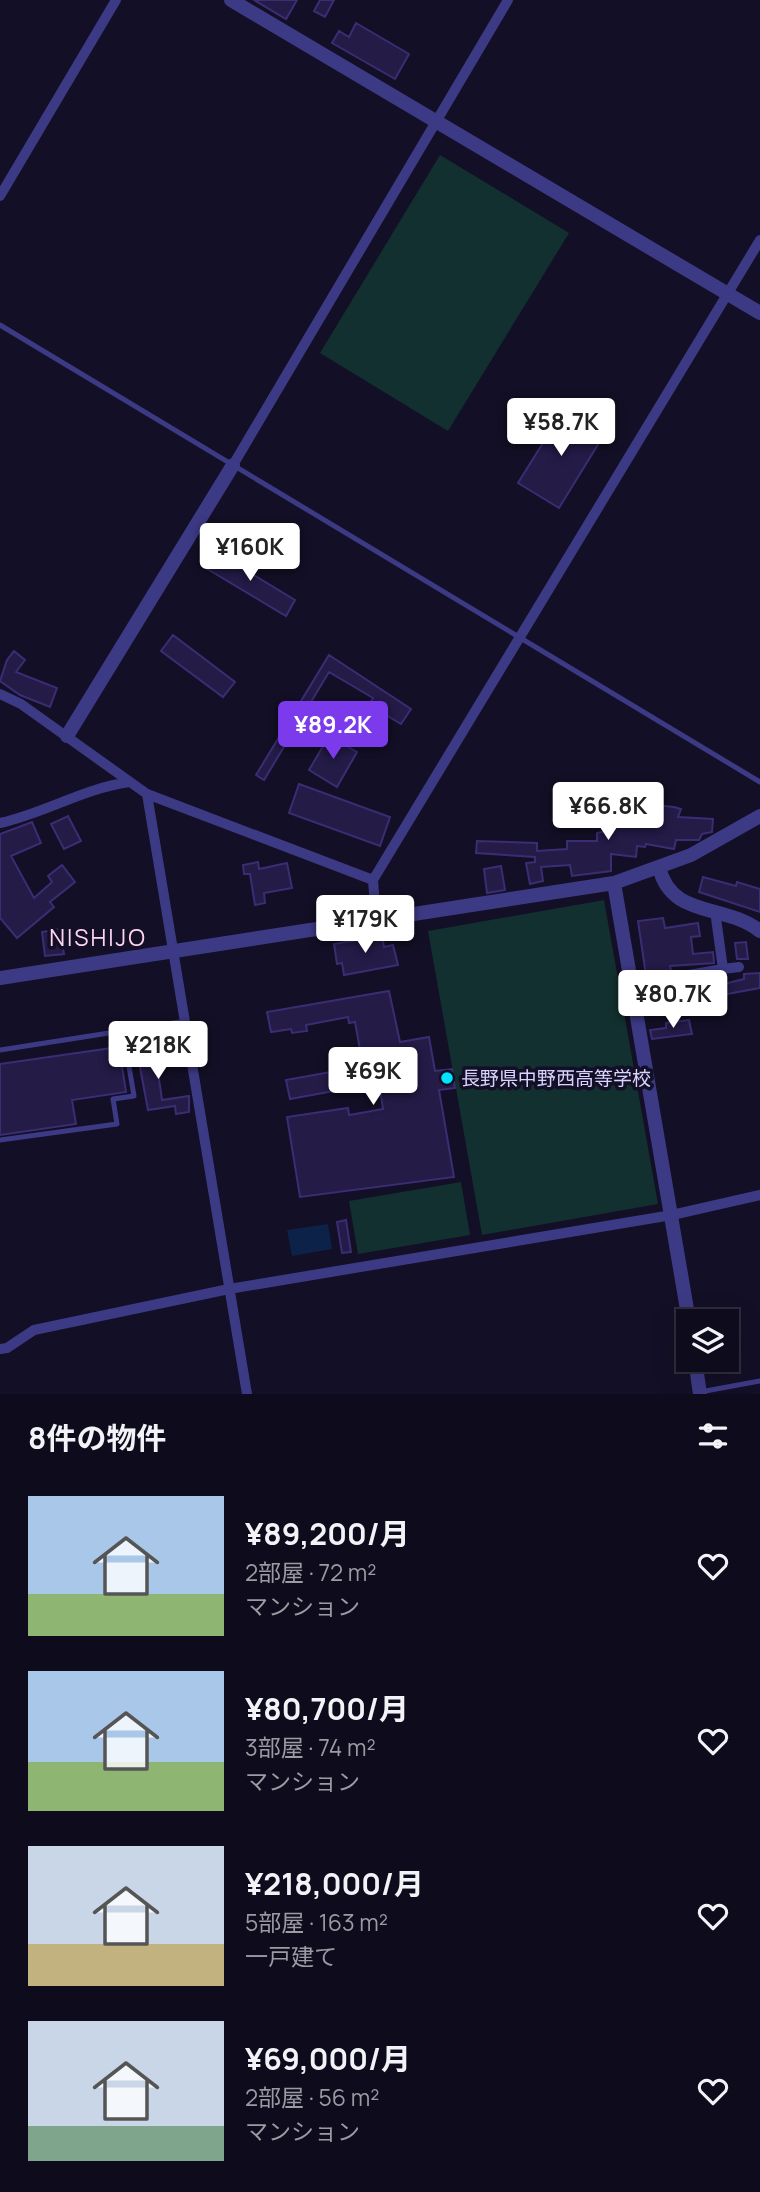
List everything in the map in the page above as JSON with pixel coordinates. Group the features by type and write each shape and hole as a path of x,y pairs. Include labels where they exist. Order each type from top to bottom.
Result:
{"street":[{"path":"0,196 116,0"},
{"path":"231,0 760,313"},
{"path":"67,736 233,465 508,0"},
{"path":"376,919 373,880 760,240"},
{"path":"0,694 21,704 147,794 373,880"},
{"path":"0,823 25,817 100,786 130,782"},
{"path":"147,794 247,1394"},
{"path":"0,978 614,883 691,855 760,816"},
{"path":"659,867 662,883 674,898 715,911 760,931"},
{"path":"614,883 687,1309"},
{"path":"715,911 723,970"},
{"path":"683,976 739,967"},
{"path":"0,1349 7,1348 34,1329 229,1289 672,1215 760,1195"},
{"path":"695,1372 696,1393"}],"lane":[{"path":"0,325 760,782"},
{"path":"0,1050 186,1021"},
{"path":"0,1140 117,1124 113,1099 134,1096 123,1031"},
{"path":"696,1393 760,1381"}],"green space":[{"path":"440,155 569,233 448,431 320,353"},
{"path":"604,900 658,1204 482,1235 428,931"},
{"path":"461,1182 470,1235 358,1254 349,1201"}],"water":[{"path":"328,1224 332,1249 292,1256 287,1230"}],"building":[{"path":"254,0 297,0 286,19"},
{"path":"320,0 334,0 325,17 314,11"},
{"path":"356,23 409,54 395,79 332,43 339,31 349,37"},
{"path":"564,409 605,433 559,508 518,483"},
{"path":"214,551 295,600 286,616 204,567"},
{"path":"173,635 235,682 223,697 161,651"},
{"path":"14,651 25,660 16,672 57,688 50,707 20,695 0,681 7,660"},
{"path":"329,655 411,709 401,724 369,705 373,698 329,672 264,780 256,775"},
{"path":"329,736 357,752 337,787 309,770"},
{"path":"299,784 390,817 380,846 289,813"},
{"path":"628,799 637,801 636,808 655,812 656,805 674,807 681,809 678,817 713,819 712,832 702,834 699,840 676,840 674,849 646,844 645,847 637,846 636,857 611,854 611,871 572,876 570,865 541,867 543,881 530,884 526,863 535,862 535,857 476,853 477,841 537,843 537,851 567,849 567,841 597,841 597,833 606,831 617,816 625,818"},
{"path":"68,816 81,841 64,849 51,824"},
{"path":"32,822 41,843 11,856 34,898 52,882 48,876 62,865 75,882 50,902 54,907 17,938 0,918 0,834"},
{"path":"258,862 259,869 287,863 292,888 264,893 265,903 255,905 250,874 244,874 243,865"},
{"path":"501,866 505,890 487,893 484,869"},
{"path":"703,877 736,886 737,882 760,889 760,912 699,892"},
{"path":"663,918 665,928 698,923 700,936 691,937 693,954 713,952 714,963 670,966 677,1002 647,1007 645,996 649,996 638,921"},
{"path":"60,929 64,954 45,956 42,932"},
{"path":"382,936 384,947 393,945 398,965 344,975 342,963 337,964 334,944"},
{"path":"746,942 748,959 737,959 735,943"},
{"path":"760,973 760,988 700,999 699,990 744,979 744,974"},
{"path":"389,991 400,1042 429,1037 435,1071 452,1069 455,1088 439,1090 454,1177 300,1197 287,1117 348,1108 349,1115 383,1109 380,1089 362,1092 357,1067 363,1066 355,1022 349,1023 348,1017 306,1025 307,1031 292,1033 291,1029 271,1032 267,1012"},
{"path":"689,1020 692,1034 652,1039 650,1030 666,1028 666,1023"},
{"path":"119,1047 126,1092 72,1100 76,1124 0,1135 0,1064"},
{"path":"165,1047 167,1064 157,1065 162,1100 189,1096 189,1112 176,1114 175,1106 148,1110 137,1051"},
{"path":"342,1070 345,1089 290,1099 286,1080"},
{"path":"346,1220 351,1252 342,1253 337,1222"}],"place":[{"name":"長野県中野西高等学校","path":"447,1078"}],"district":[{"name":"NISHIJO","path":"98,937"}]}
